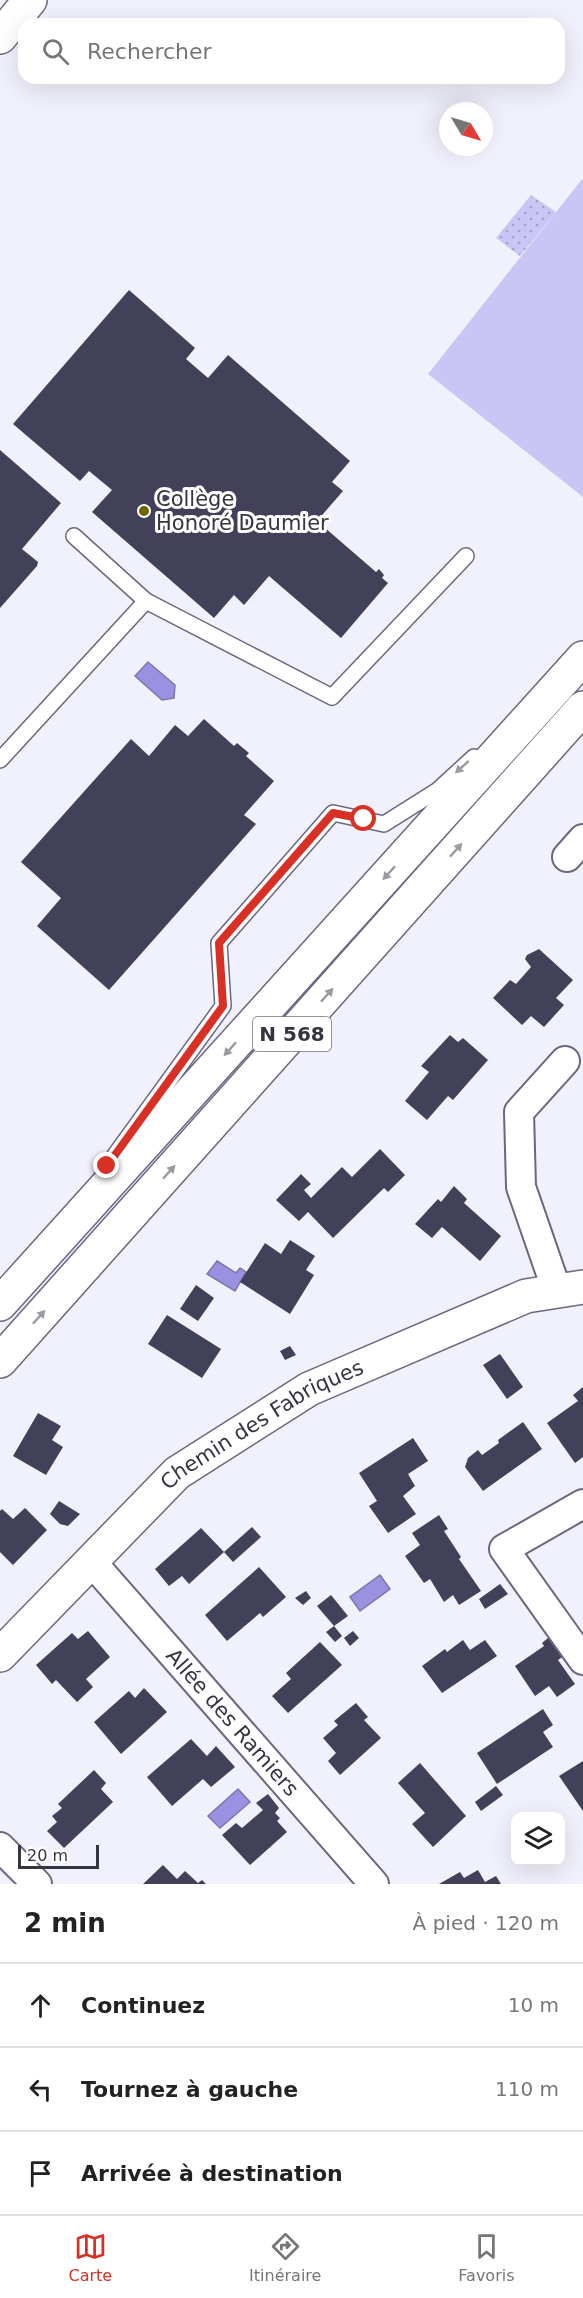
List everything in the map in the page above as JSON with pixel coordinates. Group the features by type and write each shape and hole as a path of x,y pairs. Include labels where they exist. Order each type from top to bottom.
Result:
{"main road":[{"path":"0,37 30,0"},
{"name":"N 568","path":"0,1304 583,657"},
{"name":"N 568","path":"0,1361 583,708"},
{"name":"Chemin des Fabriques","path":"0,1655 177,1473 309,1389 526,1296 570,1289"}],"street":[{"path":"565,1061 519,1112 521,1187 570,1289"},
{"path":"583,1504 504,1549 583,1660"},
{"name":"Allée des Ramiers","path":"90,1560 374,1884"},
{"path":"0,1847 37,1884"}],"lane":[{"path":"74,536 146,601 332,697 466,556"},
{"path":"0,760 146,601"},
{"path":"26,1276 223,1006 219,943 333,813 384,824 438,790 583,657"}],"shaded area":[{"path":"583,178 583,497 428,374"},
{"path":"531,195 556,212 520,256 496,238"},
{"path":"148,662 175,685 174,698 162,700 135,676"},
{"path":"217,1261 236,1273 240,1268 246,1272 235,1291 207,1274"},
{"path":"380,1575 390,1589 360,1611 350,1597"},
{"path":"238,1789 250,1802 220,1828 208,1816"}],"building":[{"path":"129,290 195,348 186,359 208,378 228,355 350,461 332,482 343,491 317,521 376,572 379,569 384,575 382,578 388,583 341,638 269,576 244,605 234,595 214,618 92,512 112,490 89,471 80,481 13,424"},
{"path":"0,450 61,503 22,549 38,562 37,566 0,608"},
{"path":"204,719 234,746 237,743 249,753 246,756 274,781 244,815 256,824 109,990 37,926 61,898 21,862 131,739 149,756 175,725 188,736"},
{"path":"539,949 573,980 556,998 564,1005 544,1027 531,1016 522,1025 493,998 510,980 516,984 531,967 525,959 527,955"},
{"path":"450,1035 458,1042 463,1038 488,1060 453,1100 448,1096 427,1120 405,1101 429,1072 421,1066"},
{"path":"380,1149 405,1175 388,1192 384,1188 333,1238 308,1212 299,1221 276,1200 301,1174 311,1184 304,1190 311,1198 342,1167 352,1177"},
{"path":"454,1186 467,1199 464,1203 501,1236 480,1261 442,1227 432,1238 415,1224 438,1199 441,1202"},
{"path":"290,1240 315,1256 306,1270 314,1275 290,1314 240,1282 265,1243 281,1254"},
{"path":"196,1285 214,1298 198,1321 180,1309"},
{"path":"167,1315 221,1349 202,1378 148,1344"},
{"path":"290,1346 296,1355 285,1360 280,1351"},
{"path":"500,1354 523,1387 507,1399 483,1365"},
{"path":"583,1387 583,1457 575,1463 547,1423 578,1401 573,1395"},
{"path":"38,1413 61,1426 52,1440 63,1447 46,1475 13,1456"},
{"path":"523,1422 542,1449 483,1491 465,1467 468,1458 478,1450 482,1455"},
{"path":"413,1438 428,1461 408,1474 415,1486 403,1496 416,1514 388,1533 369,1506 377,1501 359,1473"},
{"path":"59,1501 80,1514 68,1526 60,1524 50,1514"},
{"path":"25,1508 47,1530 13,1565 0,1552 0,1511 2,1509 13,1519"},
{"path":"439,1515 448,1529 444,1531 461,1557 459,1559 481,1591 459,1605 453,1595 444,1602 430,1579 424,1583 405,1556 420,1545 412,1533"},
{"path":"252,1527 261,1537 233,1562 224,1552"},
{"path":"201,1528 224,1552 189,1584 182,1576 169,1586 155,1569"},
{"path":"259,1567 286,1597 263,1617 260,1613 227,1641 205,1615"},
{"path":"500,1584 508,1594 485,1609 479,1599"},
{"path":"306,1591 311,1598 303,1605 295,1598"},
{"path":"331,1595 348,1616 334,1626 317,1606"},
{"path":"334,1626 342,1636 335,1642 326,1632"},
{"path":"88,1631 110,1657 86,1679 93,1687 77,1702 56,1680 52,1684 36,1665 72,1633 78,1639"},
{"path":"353,1631 359,1638 350,1646 344,1638"},
{"path":"554,1633 568,1653 558,1660 575,1684 557,1697 549,1686 535,1696 515,1666 544,1646 542,1643"},
{"path":"463,1640 470,1650 485,1640 497,1656 442,1693 422,1666 445,1649 447,1652"},
{"path":"320,1642 342,1665 288,1713 272,1696 291,1679 286,1673"},
{"path":"144,1688 167,1712 121,1754 94,1722 129,1691 135,1698"},
{"path":"356,1703 368,1717 364,1720 381,1738 340,1775 328,1761 336,1753 323,1738 338,1725 334,1721"},
{"path":"543,1709 553,1725 543,1732 553,1747 497,1784 477,1753"},
{"path":"191,1739 207,1756 216,1746 235,1767 211,1787 203,1779 172,1806 147,1777"},
{"path":"583,1761 583,1811 559,1776"},
{"path":"420,1763 466,1816 433,1847 412,1824 425,1813 398,1783"},
{"path":"94,1770 106,1783 101,1789 113,1802 64,1848 47,1831 57,1822 52,1816 62,1808 58,1804"},
{"path":"496,1786 503,1795 481,1811 475,1802"},
{"path":"268,1794 279,1808 275,1813 280,1818 277,1821 287,1832 250,1865 222,1835 236,1823 242,1828 263,1810 256,1803"},
{"path":"163,1865 177,1879 185,1871 198,1883 202,1880 206,1884 143,1884"},
{"path":"478,1870 485,1882 496,1876 501,1884 439,1884 460,1872 464,1878"}],"place":[{"name":"Collège Honoré Daumier","path":"144,511"}],"route":[{"path":"107,1166 223,1006 219,943 333,813 364,819"}]}
